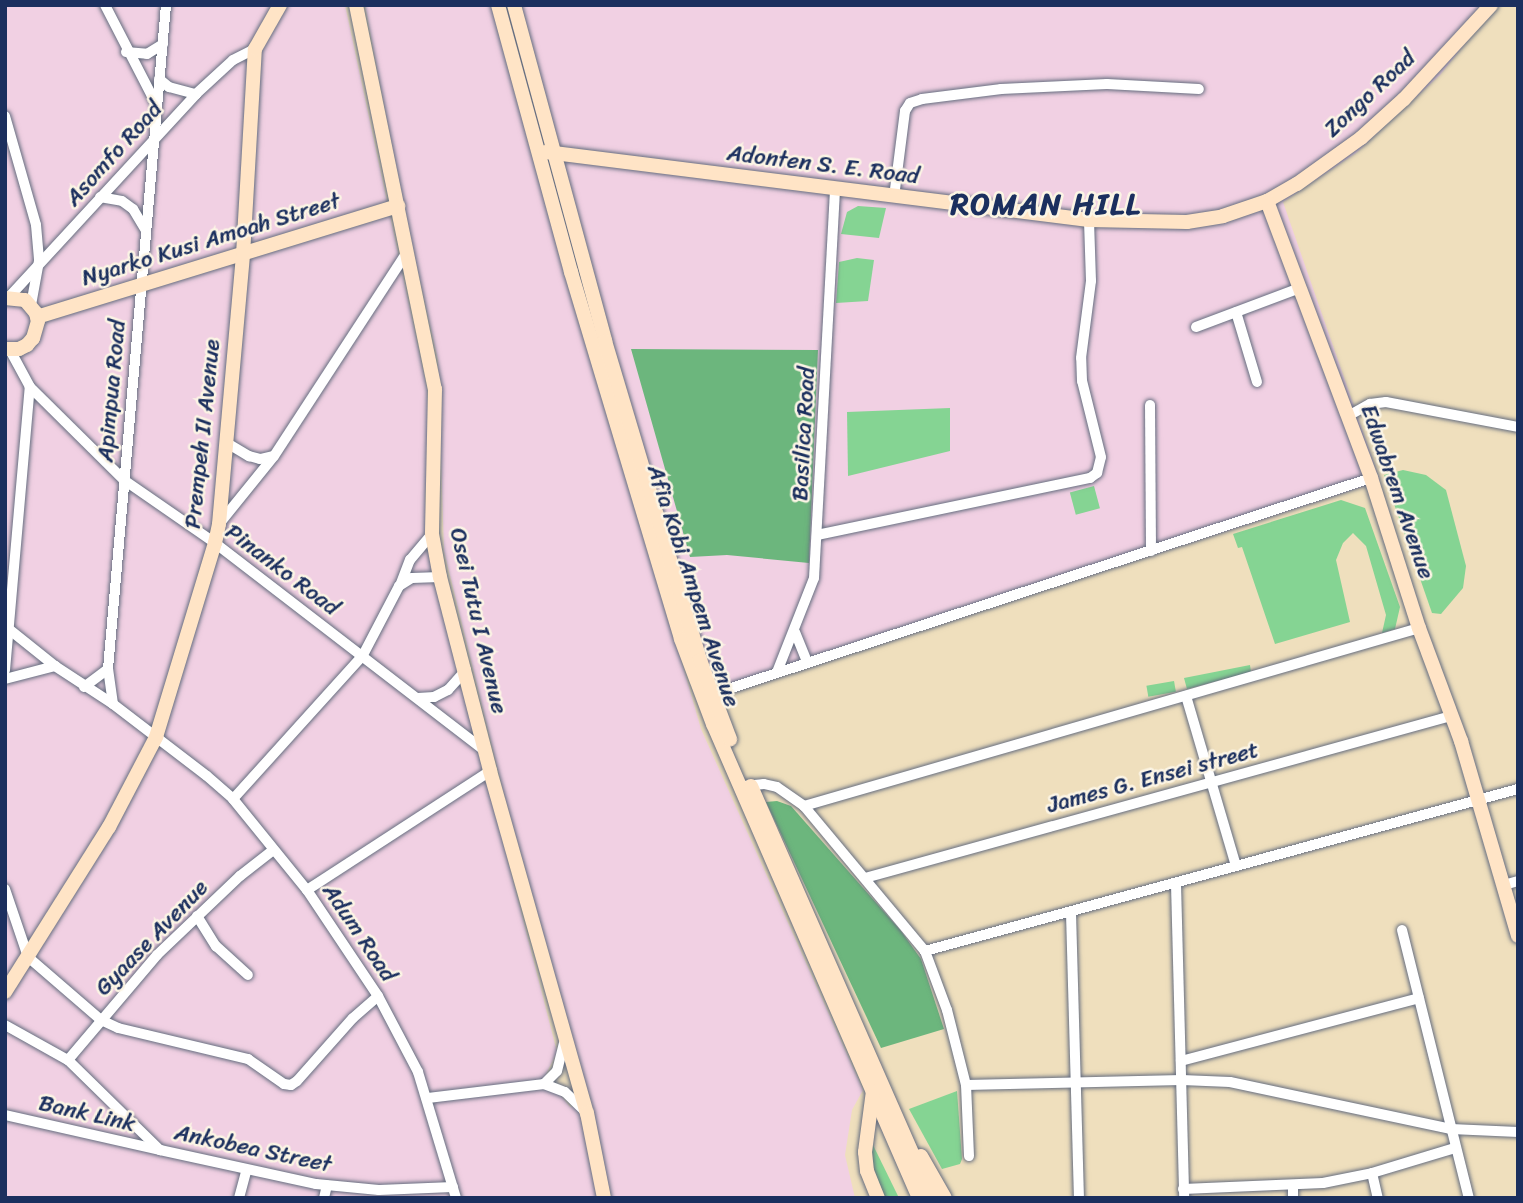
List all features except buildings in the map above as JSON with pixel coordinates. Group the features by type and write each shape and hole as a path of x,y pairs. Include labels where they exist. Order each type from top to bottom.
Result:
{"street":[{"path":"105,5 126,52 156,104"},
{"name":"Apimpua Road","path":"113,704 108,669 166,5"},
{"name":"Prempeh II Avenue","path":"5,992 109,827 156,737 215,543 227,443 243,255 255,49 280,5"},
{"name":"Osei Tutu I Avenue","path":"356,5 435,389 432,534 440,577 490,771 587,1113 604,1198"},
{"name":"Afia Kobi Ampem Avenue","path":"498,5 648,487 708,696 919,1198"},
{"name":"Afia Kobi Ampem Avenue","path":"514,5 545,152"},
{"name":"Zongo Road","path":"1267,201 1297,184 1361,138 1404,99 1491,5"},
{"path":"126,52 146,54 163,44"},
{"name":"Asomfo Road","path":"7,297 196,94 233,60 255,49"},
{"path":"159,79 169,87 196,94"},
{"path":"894,197 905,111 911,103 922,99 1001,89 1107,84 1199,89"},
{"path":"5,116 36,225 39,261 34,311 37,330 27,345 8,349"},
{"name":"Adonten S. E. Road","path":"545,152 1089,220 1187,222 1242,211 1267,201"},
{"name":"Basilica Road","path":"776,672 811,590 817,535 835,190"},
{"path":"100,197 122,201 133,209 145,229"},
{"name":"Edwabrem Avenue","path":"1267,201 1371,478 1478,800 1511,883 1518,936"},
{"name":"Nyarko Kusi Amoah Street","path":"34,311 140,287 398,206"},
{"path":"817,535 1077,481 1097,472 1101,457 1082,381 1081,358 1091,281 1089,220"},
{"path":"219,524 274,456 407,252"},
{"path":"1196,327 1300,288"},
{"path":"7,297 18,298 34,311"},
{"path":"1236,312 1257,382"},
{"name":"Pinanko Road","path":"8,349 30,387 124,480 215,543 486,751"},
{"path":"5,670 30,387"},
{"path":"1348,416 1370,404 1386,402 1518,427"},
{"path":"1150,405 1151,551"},
{"path":"227,443 249,456 260,459 274,456"},
{"path":"708,696 1371,478"},
{"path":"233,799 363,655 401,583 410,560 432,534"},
{"path":"401,583 412,578 440,577"},
{"name":"Adum Road","path":"7,626 55,666 113,704 233,799 272,851 307,890 378,996 412,1059 428,1098 455,1192"},
{"path":"804,806 1419,628"},
{"path":"795,632 807,662"},
{"path":"5,679 55,666"},
{"path":"84,687 108,669"},
{"path":"418,698 434,696 448,690 466,670"},
{"path":"1186,696 1236,866"},
{"name":"James G. Ensei street","path":"865,878 1451,716"},
{"path":"307,890 490,771"},
{"path":"746,786 777,787 804,806 925,951 947,1010 966,1085 968,1156"},
{"name":"Afia Kobi Ampem Avenue","path":"746,786 932,1198"},
{"path":"925,951 1518,789"},
{"name":"Gyaase Avenue","path":"68,1060 157,955 272,851"},
{"path":"1176,884 1184,1193 1293,1192 1372,1173 1455,1148"},
{"path":"5,889 28,957 101,1020 118,1028 248,1059 284,1084 291,1085 353,1018 378,996"},
{"path":"1071,913 1079,1198"},
{"path":"197,916 216,946 248,975"},
{"path":"1402,930 1469,1198"},
{"path":"1181,1061 1419,998"},
{"name":"Ankobea Street","path":"5,1025 68,1060 160,1150 246,1171 327,1185 379,1190 455,1192"},
{"path":"544,1084 557,1070 565,1038"},
{"path":"966,1085 1182,1080 1230,1082 1451,1129 1518,1132"},
{"path":"428,1098 544,1084 565,1092 587,1113"},
{"path":"873,1091 865,1152 867,1171 878,1198"},
{"name":"Bank Link","path":"5,1115 160,1150"},
{"path":"897,1121 945,1198"},
{"path":"239,1198 246,1171"},
{"path":"1372,1173 1378,1198"},
{"path":"324,1198 327,1185"}],"shaded area":[{"path":"5,5 345,5 427,389 429,432 425,499 432,566 557,1052 545,1076 570,1107 590,1102 505,798 444,551 438,360 404,209 365,5 492,5 701,729 863,1090 852,1110 845,1155 855,1198 5,1198"},
{"path":"518,5 1496,5 1440,75 1356,153 1283,202 1380,481 719,696 620,405"}],"green space":[{"path":"858,206 886,208 879,238 841,234 847,212"},
{"path":"857,258 874,260 868,301 836,303 839,262"},
{"path":"631,349 818,350 809,563 727,555 690,557"},
{"path":"950,408 950,451 848,476 847,412"},
{"path":"1403,470 1426,475 1446,490 1466,566 1463,588 1441,614 1432,613 1384,475"},
{"path":"1094,486 1100,508 1076,515 1070,492"},
{"path":"1341,500 1365,508 1400,607 1395,629 1382,633 1386,615 1366,546 1353,533 1343,543 1336,560 1350,622 1275,644 1242,547 1238,548 1233,534"},
{"path":"1250,665 1251,672 1187,689 1184,678"},
{"path":"1174,681 1176,692 1148,697 1146,686"},
{"path":"777,801 791,806 901,931 921,959 944,1029 881,1048 766,802"},
{"path":"957,1091 962,1159 960,1164 942,1169 909,1109"},
{"path":"873,1145 899,1198 884,1198 871,1160"}],"district":[{"name":"ROMAN HILL","path":"1046,204"}]}
